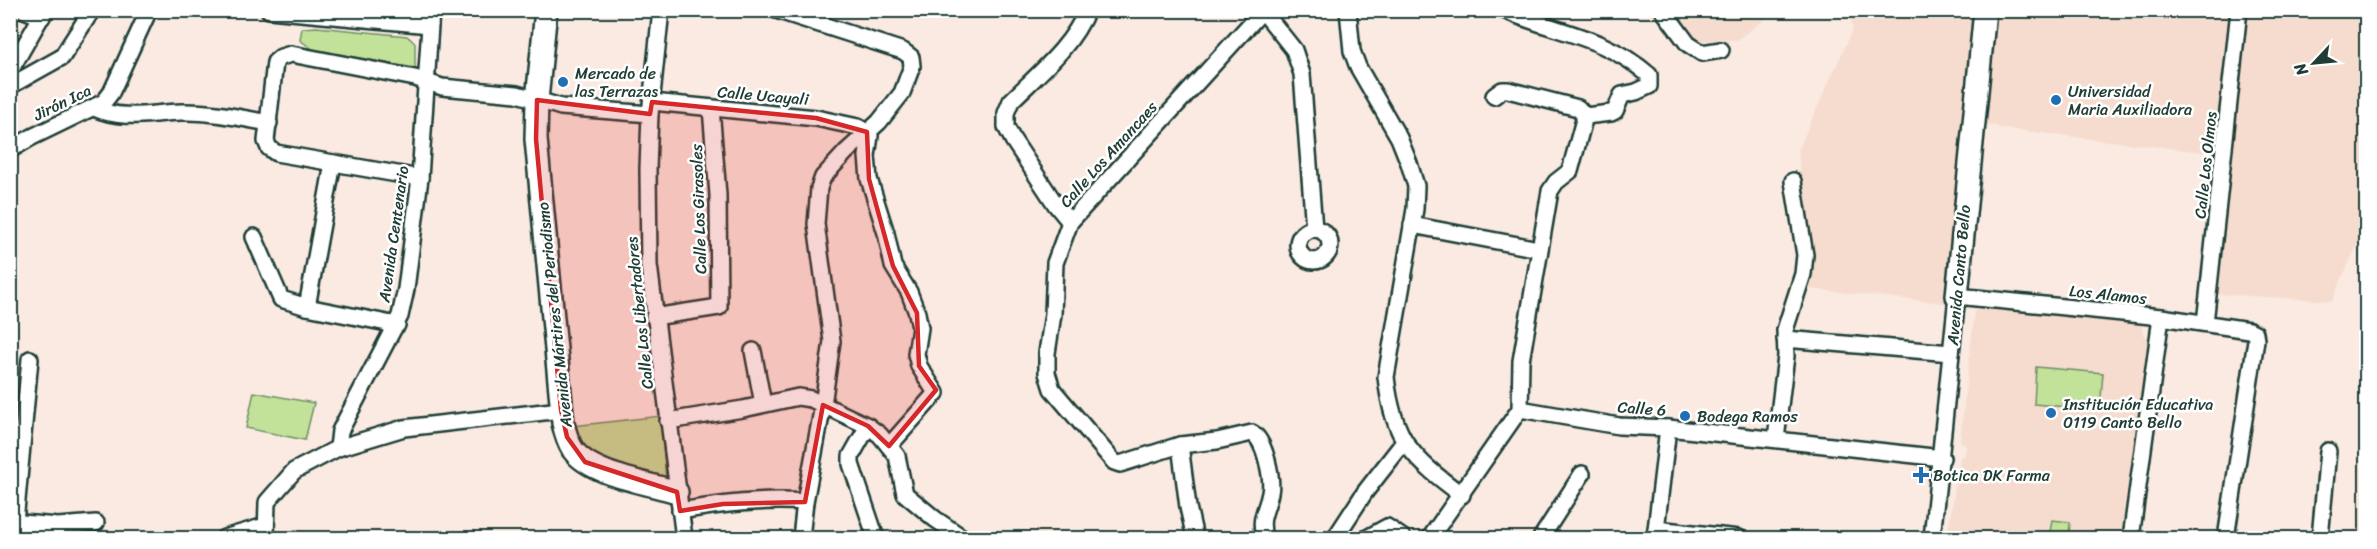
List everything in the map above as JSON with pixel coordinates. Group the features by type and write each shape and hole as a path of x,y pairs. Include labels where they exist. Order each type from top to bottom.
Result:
{"street":[{"path":"10,71 43,14 24,10"},
{"path":"10,86 62,57 92,10"},
{"name":"Jirón Ica","path":"10,150 104,102 111,93 149,10"},
{"path":"268,10 430,18"},
{"name":"Avenida Mártires del Periodismo","path":"546,10 537,100 536,139 561,410 567,437 573,450 585,462 679,501"},
{"name":"Calle Los Libertadores","path":"661,10 651,108 648,169 649,265 684,538"},
{"path":"776,10 903,51 910,57 912,66 902,93 879,122 823,177 819,188 816,224 832,341 801,538"},
{"path":"1070,222 1013,140 1006,127 1006,112 1011,101 1076,32 1087,10"},
{"path":"1504,10 1602,44 1649,75 1649,86 1622,95 1615,111 1585,116"},
{"path":"1663,10 1688,44 1702,53 1720,50"},
{"name":"Avenida Canto Bello","path":"1932,538 1942,458 1985,10"},
{"name":"Calle Los Olmos","path":"2205,323 2239,10"},
{"path":"1263,11 1293,50 1302,74 1314,229"},
{"name":"Calle Los Amancaes","path":"1180,446 1120,464 1113,462 1052,389 1047,373 1047,353 1053,314 1055,263 1070,222 1263,11"},
{"path":"1352,12 1352,51 1358,67 1399,138 1416,186 1412,225 1386,377 1389,404 1404,442 1427,469 1462,495"},
{"name":"Avenida Centenario","path":"338,448 340,431 397,325 406,289 420,178 430,18"},
{"name":"Calle Ucayali","path":"269,123 275,62 291,54 442,87 517,94 561,107 711,108 816,118 858,127 867,132"},
{"path":"1494,96 1502,90 1508,90 1578,108 1585,116"},
{"path":"94,108 107,114 123,116 180,112 214,113 269,123 266,141 269,148 276,153 420,178"},
{"name":"Calle Los Girasoles","path":"654,317 719,308 718,195 711,108"},
{"path":"1430,538 1520,409 1521,361 1550,191 1556,182 1570,171 1585,116"},
{"path":"867,132 870,136 867,156 869,179 886,233 893,266 909,292 917,313 920,328 916,354 919,366 936,393 889,446"},
{"path":"307,307 333,163"},
{"path":"1776,440 1786,356 1786,320 1803,274 1805,255 1793,181"},
{"path":"1412,225 1539,249"},
{"path":"254,237 280,298 307,307 397,325"},
{"name":"Los Alamos","path":"1957,296 2161,317 2249,330 2255,333 2256,340 2226,538"},
{"path":"2131,538 2161,317"},
{"path":"1785,339 1951,353"},
{"path":"753,351 763,404"},
{"path":"25,538 17,522 15,478 17,436 30,360"},
{"path":"668,422 798,397 811,399 868,426 880,435 899,462 905,494 963,538"},
{"name":"Calle 6","path":"1520,409 1619,426 1668,428 1942,458"},
{"path":"224,538 265,532 267,502 294,471 338,448 404,428 561,410"},
{"path":"868,426 851,456 876,538"},
{"path":"1668,428 1655,534 1739,538"},
{"path":"1196,538 1188,507 1180,446 1252,433 1257,435 1261,442 1268,467 1271,491 1262,513 1264,538"},
{"path":"1335,538 1365,492 1404,442"},
{"path":"2320,538 2328,451"},
{"path":"1541,538 1582,474"},
{"path":"679,501 723,504 775,500 805,502"},
{"path":"17,522 58,526 96,523"},
{"path":"1367,538 1387,526 1403,538"}],"highlighted area":[{"path":"537,100 650,114 652,102 816,118 867,132 869,179 893,266 917,313 919,366 936,390 889,446 868,426 823,405 805,502 723,504 680,511 677,492 585,462 567,437 561,410 536,139"}],"shaded area":[{"path":"1673,11 1776,11 1737,40 1698,41"},
{"path":"1849,11 2366,11 2366,225 2332,301 2217,294 2230,155 1998,128 1982,124 1962,305 1810,289 1814,251 1801,187 1798,150 1853,29"},
{"name":"Institución Educativa 0119 Canto Bello","path":"1975,308 2141,325 2145,336 2150,337 2120,538 1947,538 1960,457 1965,455 1966,446 1960,441"}],"green space":[{"path":"317,27 407,36 415,43 415,68 315,51 300,40 302,28"},
{"path":"2036,367 2103,373 2100,410 2034,404"},
{"path":"254,392 314,403 305,440 246,428"},
{"path":"661,416 666,481 592,458 578,444 573,426"},
{"path":"2052,520 2070,522 2069,535 2050,532"}],"place":[{"name":"Mercado de las Terrazas","path":"563,82"},
{"name":"Universidad Maria Auxiliadora","path":"2056,100"},
{"name":"Institución Educativa 0119 Canto Bello","path":"2051,413"},
{"name":"Bodega Ramos","path":"1685,416"},
{"name":"Botica DK Farma","path":"1921,475"}]}
